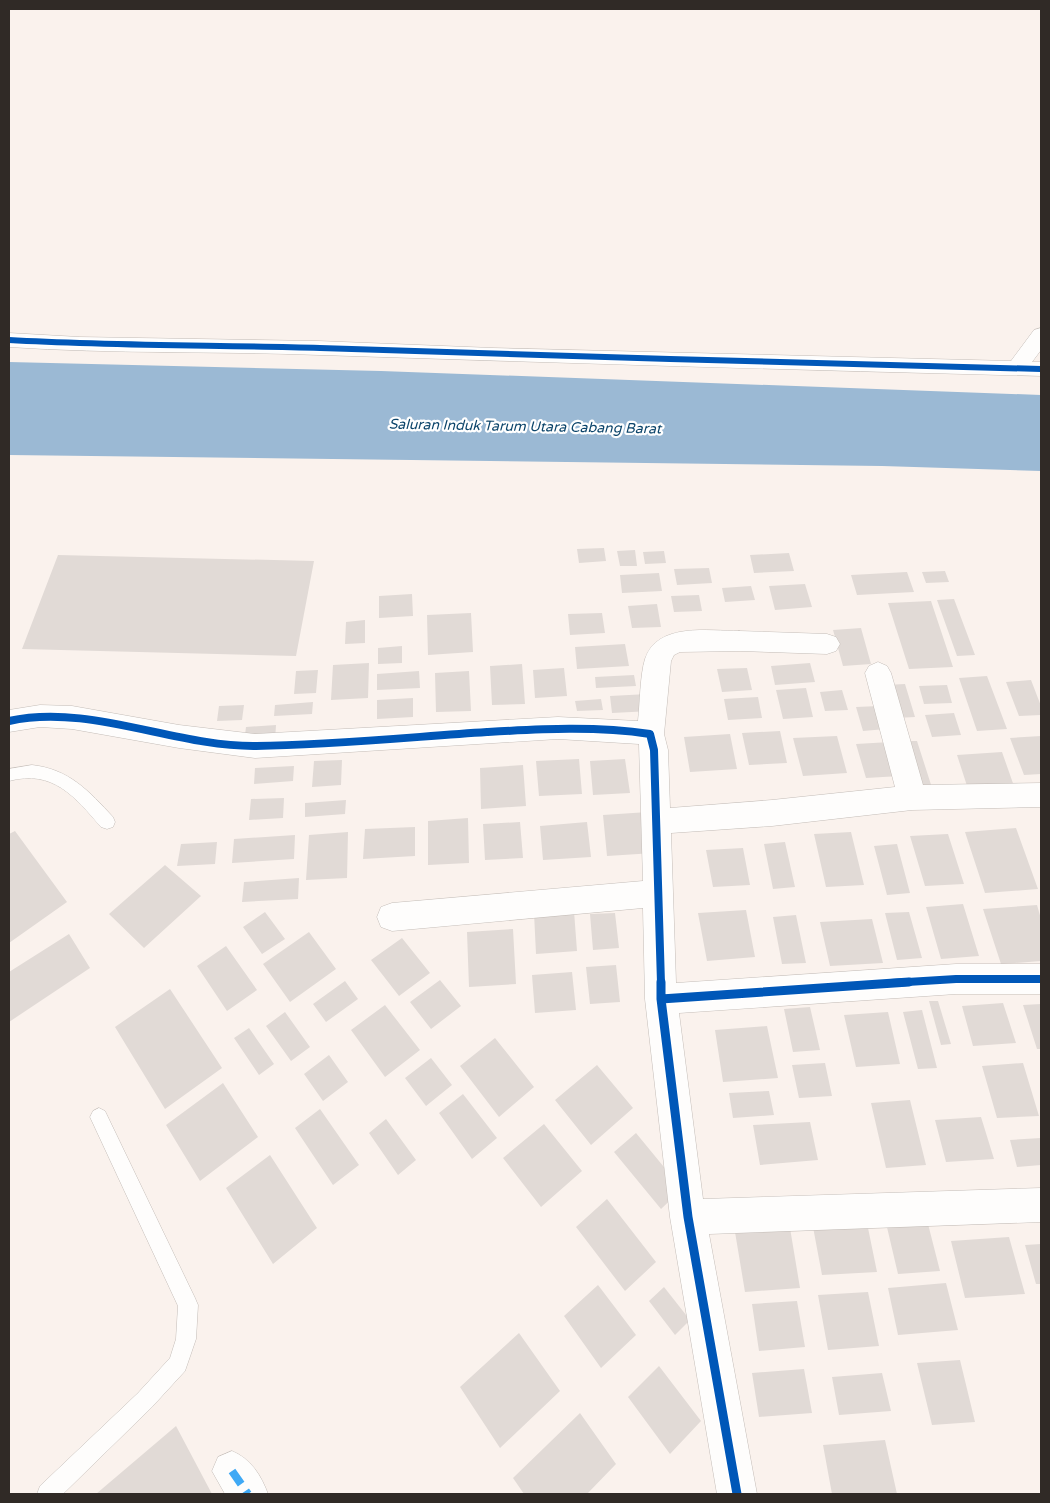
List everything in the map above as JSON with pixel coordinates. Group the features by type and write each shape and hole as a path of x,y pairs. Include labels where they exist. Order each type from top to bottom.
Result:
{"street":[{"path":"1017,368 1041,335"},
{"path":"9,340 79,344 318,348 493,355 1041,369"},
{"path":"737,1494 688,1217 661,999 654,750 650,734 658,659 665,648 677,642 827,644"},
{"path":"878,673 912,798"},
{"path":"9,721 45,717 74,718 218,744 255,746 558,728 621,730 650,734"},
{"path":"655,822 772,813 912,798 1041,796"},
{"path":"392,917 657,893"},
{"path":"661,999 956,979 1041,979"},
{"path":"688,1217 1041,1205"}],"lane":[{"path":"9,775 15,773 46,772 72,784 107,822"},
{"path":"48,1494 145,1400 178,1364 186,1339 188,1305 99,1118"}],"water":[{"name":"Saluran Induk Tarum Utara Cabang Barat","path":"9,362 381,371 1041,395 1041,471 882,466 9,455"}],"building":[{"path":"604,548 606,561 579,563 577,549"},
{"path":"635,550 637,566 620,566 617,551"},
{"path":"664,551 666,563 645,564 643,552"},
{"path":"789,553 794,571 754,573 750,555"},
{"path":"58,555 314,561 296,656 22,649"},
{"path":"709,568 712,583 677,585 674,569"},
{"path":"945,571 949,582 926,583 922,572"},
{"path":"907,572 914,592 857,595 851,575"},
{"path":"659,573 662,591 622,593 620,575"},
{"path":"805,584 812,607 775,610 769,586"},
{"path":"751,586 755,600 725,602 722,588"},
{"path":"412,594 413,616 379,618 379,596"},
{"path":"699,595 702,611 674,612 671,596"},
{"path":"954,599 975,655 957,656 937,600"},
{"path":"931,601 953,667 909,669 888,603"},
{"path":"657,604 661,627 632,628 628,606"},
{"path":"471,613 473,652 428,655 427,615"},
{"path":"602,613 605,633 570,635 568,614"},
{"path":"365,620 365,643 345,644 346,622"},
{"path":"861,628 871,664 843,666 833,630"},
{"path":"625,644 629,666 577,669 575,647"},
{"path":"402,646 402,663 378,664 378,648"},
{"path":"369,663 368,698 331,700 333,665"},
{"path":"810,663 815,682 775,685 771,666"},
{"path":"522,664 525,704 492,705 490,666"},
{"path":"564,668 567,696 535,698 533,670"},
{"path":"747,668 752,690 722,692 717,669"},
{"path":"318,670 316,693 294,694 296,671"},
{"path":"419,671 420,688 377,690 377,674"},
{"path":"469,671 471,711 436,712 435,673"},
{"path":"634,675 636,686 596,688 595,677"},
{"path":"987,676 1007,729 977,731 959,678"},
{"path":"1031,680 1041,706 1041,715 1019,716 1006,682"},
{"path":"905,684 915,717 896,718 886,685"},
{"path":"947,685 952,703 924,704 919,686"},
{"path":"806,688 813,717 783,719 776,690"},
{"path":"842,690 848,710 825,711 820,692"},
{"path":"648,694 651,711 612,713 610,696"},
{"path":"758,697 762,718 728,720 724,699"},
{"path":"413,698 413,717 377,719 377,700"},
{"path":"601,699 603,710 577,711 575,701"},
{"path":"313,702 312,714 274,716 275,705"},
{"path":"244,705 242,720 217,721 219,706"},
{"path":"879,706 886,729 863,731 856,707"},
{"path":"954,713 961,735 932,737 925,715"},
{"path":"276,725 275,741 244,743 246,727"},
{"path":"780,731 787,763 749,765 742,733"},
{"path":"730,734 737,769 690,772 684,737"},
{"path":"837,736 847,773 803,776 793,738"},
{"path":"1041,736 1041,774 1024,775 1010,738"},
{"path":"901,741 917,741 934,794 917,795"},
{"path":"890,742 900,776 866,778 856,744"},
{"path":"1002,752 1015,789 969,792 957,755"},
{"path":"579,759 582,794 539,796 536,761"},
{"path":"625,759 630,793 593,795 590,761"},
{"path":"342,760 341,785 312,787 314,761"},
{"path":"523,765 526,806 481,809 480,768"},
{"path":"294,766 293,781 254,784 255,768"},
{"path":"284,798 283,818 249,820 251,799"},
{"path":"346,800 345,814 305,817 305,803"},
{"path":"648,812 654,853 607,856 603,815"},
{"path":"468,818 469,863 428,865 428,821"},
{"path":"520,822 523,858 485,860 483,824"},
{"path":"587,822 591,857 543,860 540,826"},
{"path":"415,827 415,856 363,859 365,829"},
{"path":"1016,828 1038,889 985,893 965,832"},
{"path":"15,831 67,902 9,943 9,834"},
{"path":"348,832 347,878 306,880 309,835"},
{"path":"851,832 864,885 826,887 814,834"},
{"path":"948,834 964,884 925,886 910,836"},
{"path":"295,835 294,859 232,863 234,839"},
{"path":"217,842 215,864 177,866 181,844"},
{"path":"785,842 795,887 773,889 764,844"},
{"path":"897,844 910,893 887,895 874,846"},
{"path":"743,848 750,885 713,887 706,850"},
{"path":"165,865 201,896 144,948 109,914"},
{"path":"299,878 298,899 242,902 244,882"},
{"path":"963,904 979,956 941,959 926,907"},
{"path":"1037,905 1041,919 1041,961 1001,964 983,909"},
{"path":"746,910 755,957 707,961 698,913"},
{"path":"574,911 577,951 536,954 534,913"},
{"path":"265,912 285,939 262,954 243,927"},
{"path":"909,912 922,958 897,960 885,913"},
{"path":"615,913 619,948 593,950 590,914"},
{"path":"796,915 806,963 782,964 773,917"},
{"path":"872,919 883,963 830,966 820,922"},
{"path":"513,929 516,984 469,987 467,932"},
{"path":"309,932 336,969 290,1002 263,964"},
{"path":"69,934 90,968 9,1022 9,972"},
{"path":"402,938 430,973 399,996 371,960"},
{"path":"226,946 257,990 227,1011 197,966"},
{"path":"616,965 620,1002 590,1004 586,967"},
{"path":"572,972 576,1010 535,1013 532,975"},
{"path":"440,980 461,1006 431,1029 410,1002"},
{"path":"345,981 358,999 326,1022 313,1004"},
{"path":"170,989 222,1068 165,1109 115,1027"},
{"path":"929,1001 938,1001 951,1044 941,1045"},
{"path":"1003,1003 1016,1043 973,1046 962,1006"},
{"path":"1041,1004 1041,1049 1037,1049 1023,1005"},
{"path":"385,1005 420,1050 385,1077 351,1030"},
{"path":"810,1007 820,1050 793,1052 784,1009"},
{"path":"922,1010 937,1068 918,1069 903,1012"},
{"path":"285,1012 310,1047 291,1061 266,1026"},
{"path":"888,1012 900,1064 856,1067 844,1015"},
{"path":"767,1026 778,1078 723,1082 715,1030"},
{"path":"249,1028 274,1064 259,1075 234,1038"},
{"path":"495,1038 534,1087 499,1117 460,1066"},
{"path":"329,1055 348,1082 323,1101 304,1074"},
{"path":"431,1058 452,1085 426,1106 405,1078"},
{"path":"825,1063 832,1096 799,1098 792,1065"},
{"path":"1023,1063 1039,1116 997,1118 982,1066"},
{"path":"597,1065 633,1108 591,1145 555,1100"},
{"path":"223,1083 258,1137 200,1181 166,1125"},
{"path":"769,1091 774,1115 733,1118 729,1093"},
{"path":"463,1094 497,1138 472,1159 439,1113"},
{"path":"910,1100 926,1165 886,1168 871,1103"},
{"path":"320,1109 359,1165 333,1185 295,1128"},
{"path":"981,1117 994,1159 946,1162 935,1120"},
{"path":"386,1119 416,1160 398,1175 369,1133"},
{"path":"810,1122 818,1160 760,1165 753,1125"},
{"path":"544,1124 582,1171 541,1207 503,1158"},
{"path":"636,1133 682,1189 661,1209 614,1152"},
{"path":"1041,1138 1041,1165 1017,1167 1010,1140"},
{"path":"270,1155 317,1228 273,1264 226,1188"},
{"path":"607,1199 656,1262 625,1291 576,1227"},
{"path":"927,1220 940,1271 898,1274 886,1223"},
{"path":"867,1223 877,1272 822,1275 813,1227"},
{"path":"790,1228 800,1288 745,1292 735,1232"},
{"path":"1009,1237 1025,1294 965,1298 951,1241"},
{"path":"1041,1244 1041,1284 1036,1284 1025,1245"},
{"path":"946,1283 958,1330 898,1335 888,1288"},
{"path":"598,1285 636,1335 601,1368 564,1316"},
{"path":"664,1287 690,1320 675,1335 649,1301"},
{"path":"868,1292 879,1346 828,1350 818,1295"},
{"path":"797,1301 805,1347 759,1351 752,1304"},
{"path":"519,1333 560,1391 500,1448 460,1387"},
{"path":"960,1360 975,1422 932,1425 917,1363"},
{"path":"659,1366 701,1421 670,1454 628,1397"},
{"path":"804,1369 812,1413 759,1417 752,1373"},
{"path":"882,1373 891,1411 839,1415 832,1377"},
{"path":"580,1413 616,1464 587,1494 524,1494 513,1478"},
{"path":"176,1426 212,1494 96,1494"},
{"path":"885,1440 897,1494 832,1494 823,1445"}],"marked path":[{"path":"232,1471 248,1494"}],"cycle path":[{"path":"9,340 79,344 318,348 493,355 1041,369"},
{"path":"9,721 40,716 56,716 179,737 255,746 558,728 621,730 650,734 654,750 661,999"},
{"path":"737,1494 688,1217 661,999 956,979 1041,979"}]}
